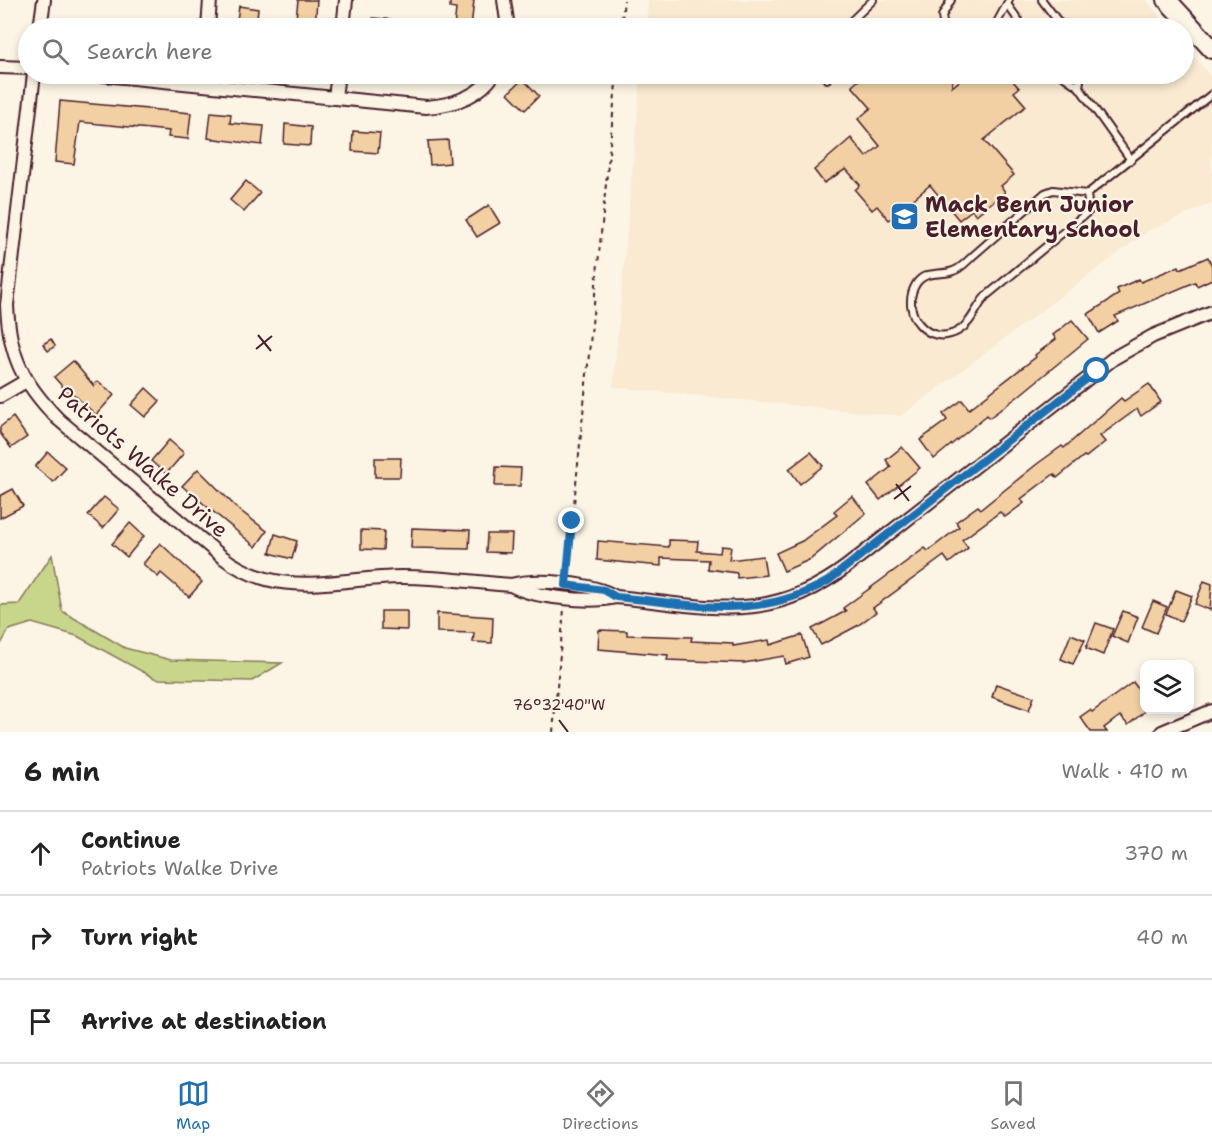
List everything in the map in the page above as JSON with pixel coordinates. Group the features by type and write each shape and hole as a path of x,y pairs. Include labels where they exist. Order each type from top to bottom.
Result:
{"main road":[{"path":"1167,0 1184,18"},
{"path":"1194,29 1212,49"}],"street":[{"path":"41,18 44,0"},
{"path":"209,18 210,0"},
{"path":"344,18 346,0"},
{"path":"504,0 507,18"},
{"path":"0,67 18,68"},
{"name":"Patriots Walke Drive","path":"33,84 7,305 12,347 26,381 58,419 221,556 246,574 279,584 409,578 511,585 526,581 566,591 604,590 616,597 742,608 777,603 812,590 846,567 1114,358 1153,336 1212,312"},
{"path":"240,84 335,97 442,106 472,94 483,84"},
{"path":"335,97 337,84"},
{"path":"0,396 26,381"},
{"path":"1162,732 1212,711"}],"lane":[{"path":"854,18 873,0"},
{"path":"942,18 951,0"},
{"path":"1042,0 1056,18"},
{"path":"999,18 1008,2"},
{"path":"1008,2 1018,18"},
{"path":"1075,84 1131,159"},
{"path":"1086,194 1089,211 986,296 963,327 944,336 934,335 920,327 913,316 910,304 917,281 927,275 954,271 1045,193 1053,190 1086,194 1212,94"}],"path":[{"path":"622,18 624,0"},
{"path":"553,732 616,84"}],"shaded area":[{"path":"648,0 1146,0 1161,18 647,18"},
{"name":"Mack Benn Junior Elementary School","path":"1194,57 1212,78 1212,203 1148,231 901,416 613,387 640,84 1194,84"}],"green space":[{"path":"52,555 62,611 125,648 171,660 282,663 252,681 156,679 77,636 32,623 9,630 0,646 0,605 19,604"}],"building":[{"path":"298,0 317,0 316,18 296,18"},
{"path":"450,0 474,0 472,18 455,18 456,9 450,8"},
{"path":"239,6 258,9 257,18 237,18"},
{"path":"518,84 528,84 539,96 525,110 508,93"},
{"path":"854,84 952,84 952,87 956,84 1016,84 1019,88 1014,92 1026,106 984,140 1014,175 1001,186 1005,192 976,215 972,210 959,220 930,185 889,220 877,206 872,210 855,190 860,185 846,169 824,183 814,170 851,138 866,157 880,146 858,119 871,108 852,86"},
{"path":"60,101 191,113 188,139 168,137 169,131 80,122 74,164 55,162"},
{"path":"211,112 231,114 230,123 264,126 262,145 208,138"},
{"path":"285,124 311,127 310,146 284,144"},
{"path":"353,131 380,133 378,153 352,151"},
{"path":"448,140 450,163 430,165 428,141"},
{"path":"246,181 260,193 244,212 230,200"},
{"path":"489,205 500,223 477,237 466,220"},
{"path":"1208,257 1212,266 1212,279 1197,286 1195,282 1115,316 1118,321 1099,333 1088,314 1119,294 1117,289 1139,279 1141,282"},
{"path":"1072,320 1088,339 1016,398 989,418 987,415 934,459 920,440 947,420 943,414 962,400 969,409 1036,357 1035,355 1056,339 1053,335"},
{"path":"51,339 55,346 48,351 43,344"},
{"path":"73,361 94,386 98,381 114,395 96,415 70,391 68,393 54,377"},
{"path":"1149,384 1161,402 1141,416 1137,409 1100,436 1105,442 1086,457 1084,456 1057,478 1054,474 1021,499 1024,503 1005,517 1000,512 962,540 968,548 949,563 944,556 873,608 876,612 857,626 821,645 812,629 846,611 843,608 925,548 928,551 959,527 956,522 978,506 981,509 1037,464 1062,446 1064,448 1121,398 1124,401"},
{"path":"146,388 160,401 145,417 131,405"},
{"path":"13,417 27,437 11,448 0,433 0,427"},
{"path":"169,440 184,453 166,474 151,461"},
{"path":"902,447 920,468 880,500 868,485 891,467 886,460"},
{"path":"48,452 66,468 53,482 35,467"},
{"path":"811,452 823,466 800,484 789,469"},
{"path":"375,458 401,458 400,477 375,477"},
{"path":"496,467 521,468 520,486 495,486"},
{"path":"198,469 238,509 267,531 256,547 182,486"},
{"path":"13,489 23,506 0,518 0,496"},
{"path":"852,496 866,513 811,559 784,571 776,553 802,541 837,515 834,511"},
{"path":"104,497 119,509 103,528 88,515"},
{"path":"130,523 144,536 127,557 112,544"},
{"path":"412,528 470,530 469,549 411,548"},
{"path":"361,530 384,531 383,550 361,549"},
{"path":"275,534 297,541 292,559 270,553"},
{"path":"487,534 512,534 511,553 486,552"},
{"path":"669,540 698,541 697,551 720,553 721,546 731,547 729,560 763,556 766,575 737,578 737,573 708,569 709,560 661,558 661,566 597,560 598,541 669,547"},
{"path":"160,543 202,582 189,597 161,573 158,577 143,564"},
{"path":"1204,581 1212,584 1210,610 1195,604"},
{"path":"1176,590 1192,596 1181,621 1166,614"},
{"path":"1153,601 1167,607 1156,633 1142,627"},
{"path":"381,611 407,611 407,630 381,629"},
{"path":"1123,611 1138,617 1128,643 1112,636"},
{"path":"437,613 493,617 492,643 473,642 474,633 437,632"},
{"path":"1096,623 1113,629 1103,655 1086,648"},
{"path":"599,630 627,631 627,635 692,637 691,641 733,643 733,646 769,640 770,645 802,635 809,657 786,664 784,656 744,663 667,660 668,655 598,649"},
{"path":"1071,634 1085,640 1073,664 1061,659"},
{"path":"1133,682 1140,692 1142,714 1128,725 1120,716 1104,728 1107,732 1091,732 1080,717 1090,710 1092,712"},
{"path":"996,684 1034,697 1029,710 992,697"}],"place":[{"name":"Mack Benn Junior Elementary School","path":"904,217"}],"route":[{"path":"572,521 566,585 604,590 616,597 727,608 760,607 777,603 794,598 828,581 1097,371"}]}
